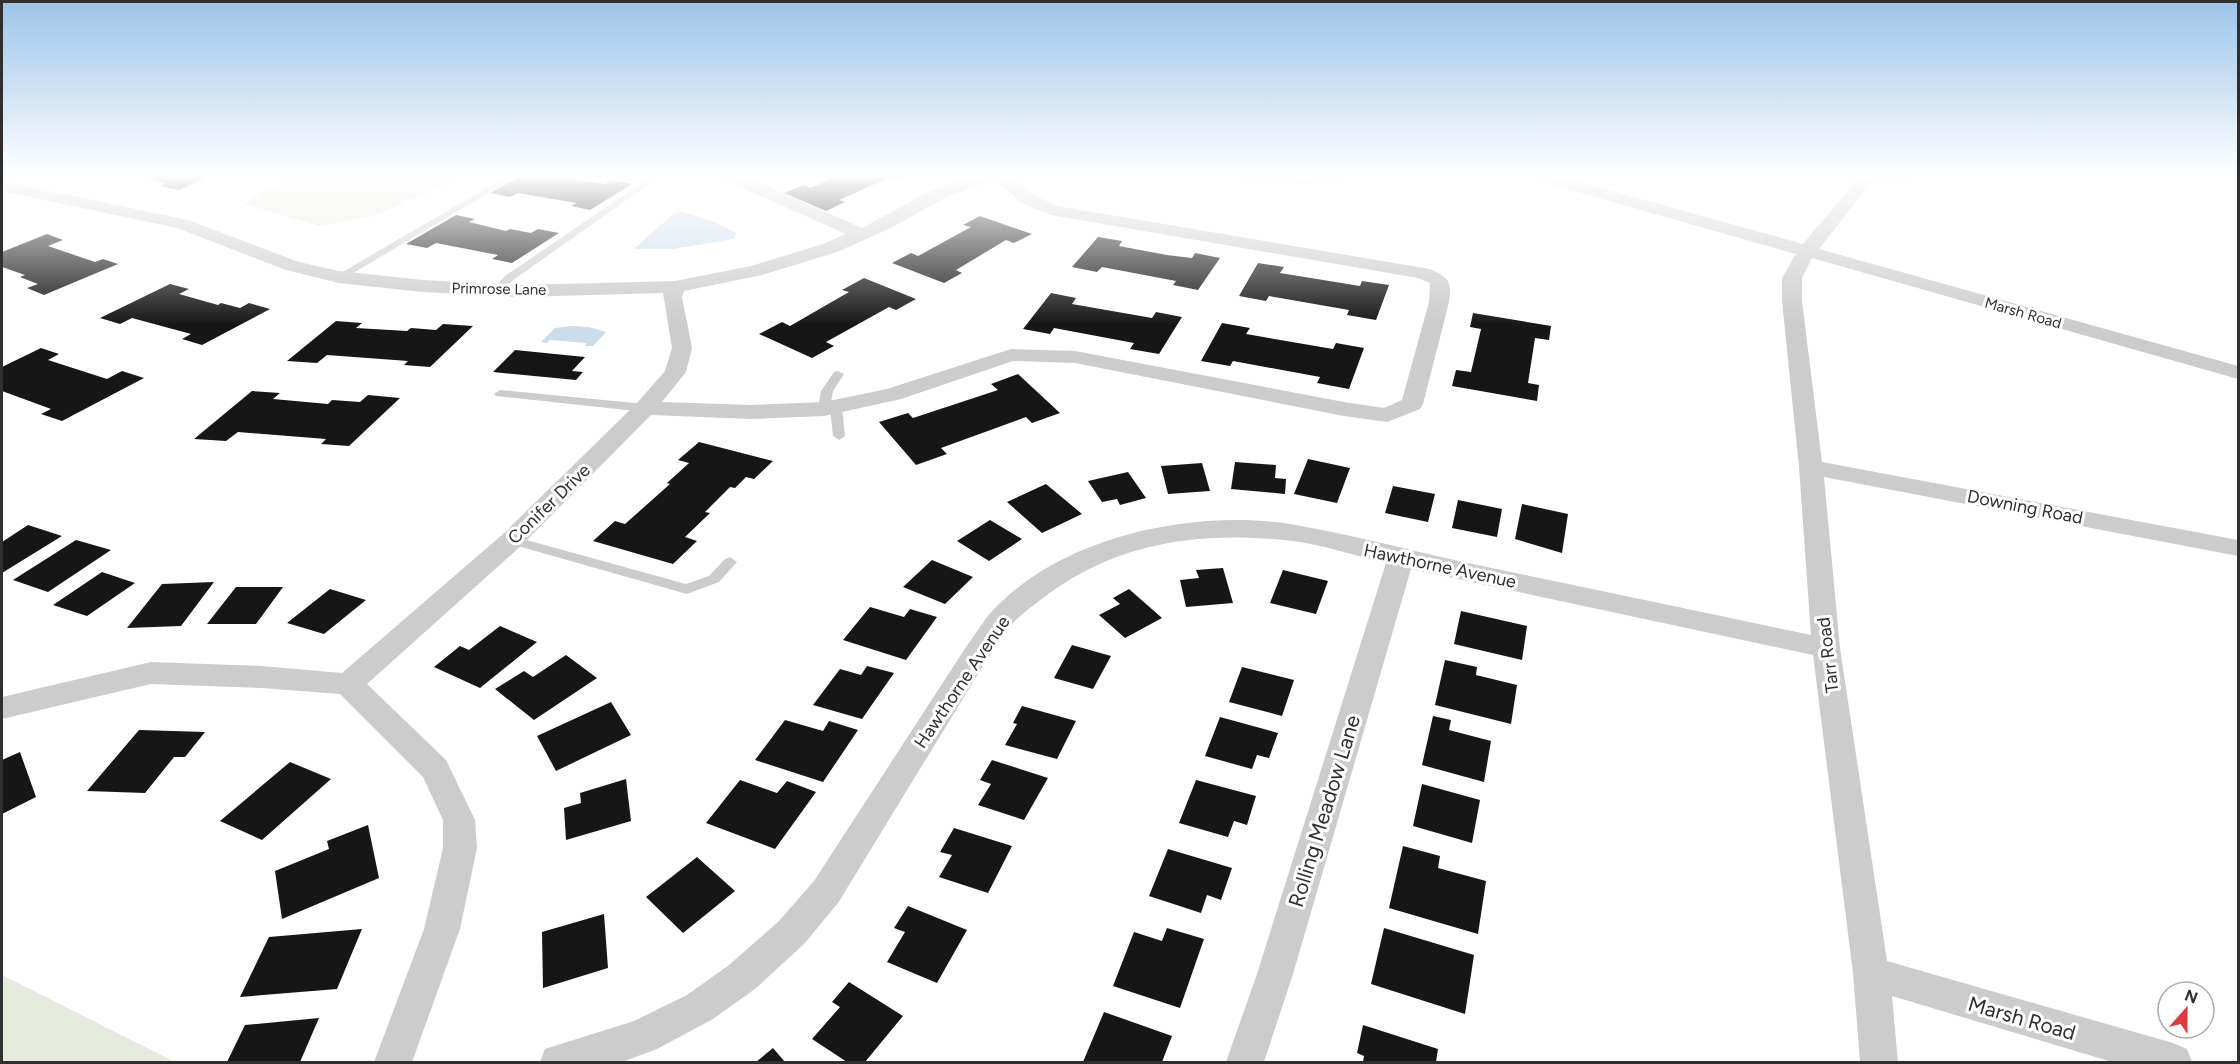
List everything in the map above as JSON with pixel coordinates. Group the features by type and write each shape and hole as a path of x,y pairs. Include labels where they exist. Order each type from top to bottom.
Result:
{"street":[{"name":"Primrose Lane","path":"186,226 293,266 339,277 497,291 675,287 755,271 830,248 877,226"},
{"path":"842,226 861,234"},
{"path":"645,408 751,412 830,408 892,394 1011,355 1075,357 1344,409 1387,415 1412,404 1439,302 1441,287 1438,280 1423,273 1136,226"},
{"name":"Marsh Road","path":"1717,226 2238,373"},
{"name":"Tarr Road","path":"1828,226 1807,251 1792,278 1792,301 1811,467 1826,648 1871,974 1879,1062"},
{"name":"Conifer Drive","path":"348,684 513,540 645,408 675,372 682,348 672,297 675,287"},
{"name":"Downing Road","path":"1811,467 2238,548"},
{"name":"Hawthorne Avenue","path":"559,1062 597,1053 645,1036 700,1007 742,977 791,933 826,892 976,654 1003,617 1030,592 1066,568 1105,550 1141,539 1197,530 1295,533 1401,558 1826,648"},
{"name":"Rolling Meadow Lane","path":"1245,1062 1281,952 1401,558"},
{"path":"4,702 151,673 261,677 348,684 435,769 459,820 460,848 442,929 393,1062"},
{"name":"Marsh Road","path":"1871,974 2173,1062"}],"lane":[{"path":"339,277 427,226"},
{"path":"497,291 509,278 585,226"},
{"path":"838,374 826,391 839,436"},
{"path":"500,394 645,408"},
{"path":"513,540 687,589 714,579 730,562"}],"shaded area":[{"path":"2,975 175,1062 2,1062"}],"water":[{"path":"660,226 721,226 736,233 734,238 728,240 673,249 634,249"},
{"path":"589,327 606,332 593,346 585,346 586,343 550,340 547,343 541,342 555,328"}],"building":[{"path":"438,226 484,226 506,231 510,229 531,233 538,229 559,233 512,263 492,259 498,255 436,243 427,248 406,244"},
{"path":"966,226 1008,226 1032,234 1014,243 1006,240 956,270 962,273 944,283 892,263 911,253 918,256 971,227"},
{"path":"47,234 63,240 48,246 95,262 103,259 118,264 44,295 27,288 38,284 20,277 25,275 2,267 2,252"},
{"path":"1098,237 1122,241 1119,246 1167,255 1192,258 1195,253 1220,258 1198,290 1173,285 1176,281 1102,267 1097,272 1072,267"},
{"path":"1258,263 1284,267 1280,273 1360,286 1362,281 1389,285 1376,320 1347,315 1349,310 1269,296 1266,301 1239,296"},
{"path":"864,278 916,299 896,310 889,307 826,342 834,346 812,358 759,334 782,322 790,326 849,292 842,290"},
{"path":"170,284 189,289 179,294 218,305 221,303 240,308 249,303 270,309 202,345 182,339 191,334 132,318 120,324 100,318"},
{"path":"1051,293 1076,298 1072,304 1152,318 1156,312 1182,317 1159,354 1130,349 1134,343 1054,328 1050,334 1023,329"},
{"path":"1473,313 1551,326 1549,340 1535,338 1528,383 1539,385 1537,401 1452,386 1456,370 1471,372 1481,329 1470,327"},
{"path":"336,321 362,323 356,328 407,331 411,328 436,330 443,324 473,326 430,367 404,365 408,361 327,355 317,363 287,361"},
{"path":"1222,323 1250,328 1246,334 1333,349 1336,343 1364,348 1349,389 1317,383 1320,377 1233,361 1230,366 1201,361"},
{"path":"41,348 59,354 48,360 107,379 122,371 144,378 62,421 41,414 51,409 2,391 2,367"},
{"path":"515,350 585,357 572,371 583,372 576,380 493,372"},
{"path":"1018,374 1060,413 1032,423 1026,417 941,448 947,454 916,465 879,422 908,413 913,418 998,390 991,384"},
{"path":"252,391 280,393 273,399 328,404 332,400 360,402 368,395 400,398 349,446 321,444 326,439 238,432 226,441 194,439"},
{"path":"699,442 773,461 754,479 746,477 735,488 730,487 705,512 710,513 685,537 697,541 673,564 593,541 615,521 625,524 670,484 667,483 689,463 678,460"},
{"path":"1308,459 1350,468 1337,503 1294,494"},
{"path":"1235,462 1276,465 1275,478 1286,479 1285,494 1231,489"},
{"path":"1202,463 1210,491 1168,494 1161,466"},
{"path":"1128,472 1146,498 1120,505 1117,499 1102,502 1088,481"},
{"path":"1046,484 1082,514 1042,533 1007,502"},
{"path":"1393,486 1435,494 1428,522 1385,513"},
{"path":"1458,500 1502,509 1497,537 1452,528"},
{"path":"1522,504 1568,514 1562,553 1515,539"},
{"path":"990,520 1022,539 989,561 957,541"},
{"path":"28,525 62,536 2,573 2,542"},
{"path":"76,540 111,550 48,592 13,580"},
{"path":"932,560 973,577 945,604 903,587"},
{"path":"1223,568 1233,603 1186,607 1180,580 1199,578 1196,570"},
{"path":"1283,570 1328,581 1316,614 1270,603"},
{"path":"102,572 135,583 87,616 53,605"},
{"path":"214,582 181,626 127,628 162,584"},
{"path":"236,587 283,587 256,624 207,624"},
{"path":"330,589 366,600 324,634 287,623"},
{"path":"1129,589 1162,618 1125,638 1099,615 1120,604 1113,598"},
{"path":"870,607 904,617 910,609 937,617 906,660 843,640"},
{"path":"1461,611 1527,626 1522,660 1454,644"},
{"path":"500,626 537,642 480,688 434,667 460,646 469,650"},
{"path":"1072,645 1111,656 1093,689 1054,678"},
{"path":"566,655 597,678 534,720 495,689 524,671 533,677"},
{"path":"1445,660 1477,667 1476,675 1517,685 1511,724 1435,705"},
{"path":"867,666 894,673 862,719 813,705 840,669 861,675"},
{"path":"1242,667 1294,680 1282,716 1229,702"},
{"path":"611,702 631,735 556,771 537,736"},
{"path":"1022,706 1076,721 1057,759 1005,745 1017,724 1013,723"},
{"path":"1433,716 1451,720 1449,730 1491,741 1484,782 1422,765"},
{"path":"1220,717 1278,733 1269,758 1257,755 1252,769 1205,756"},
{"path":"785,720 823,731 829,721 858,730 823,782 755,760"},
{"path":"139,730 205,732 185,757 174,757 145,793 87,791"},
{"path":"20,752 36,797 2,814 2,760"},
{"path":"992,760 1048,778 1024,820 978,805 991,784 980,780"},
{"path":"290,762 331,779 262,840 220,821"},
{"path":"626,779 631,821 566,840 564,808 581,803 580,793"},
{"path":"740,780 777,793 787,781 816,792 775,849 706,823"},
{"path":"1196,780 1256,796 1247,825 1234,821 1228,837 1179,823"},
{"path":"1422,784 1480,800 1472,843 1413,826"},
{"path":"368,825 379,878 282,919 275,871 329,849 327,841"},
{"path":"954,828 1012,846 988,893 939,877 952,855 940,852"},
{"path":"1403,846 1440,856 1438,868 1486,881 1478,934 1389,908"},
{"path":"1168,849 1232,868 1221,900 1207,895 1201,913 1149,896"},
{"path":"697,857 735,891 683,933 646,897"},
{"path":"908,906 967,930 937,983 887,962 905,932 894,928"},
{"path":"604,914 608,968 543,988 542,932"},
{"path":"1167,928 1204,939 1180,1008 1113,986 1134,932 1162,941"},
{"path":"1384,928 1474,955 1465,1014 1371,984"},
{"path":"362,929 337,989 240,997 269,937"},
{"path":"849,982 903,1016 865,1062 847,1062 812,1039 840,1007 832,1002"},
{"path":"1104,1012 1172,1036 1162,1062 1083,1062"},
{"path":"319,1018 300,1062 227,1062 245,1025"},
{"path":"1363,1025 1438,1049 1436,1062 1363,1062 1364,1056 1357,1053"},
{"path":"773,1048 785,1062 756,1062"}]}
